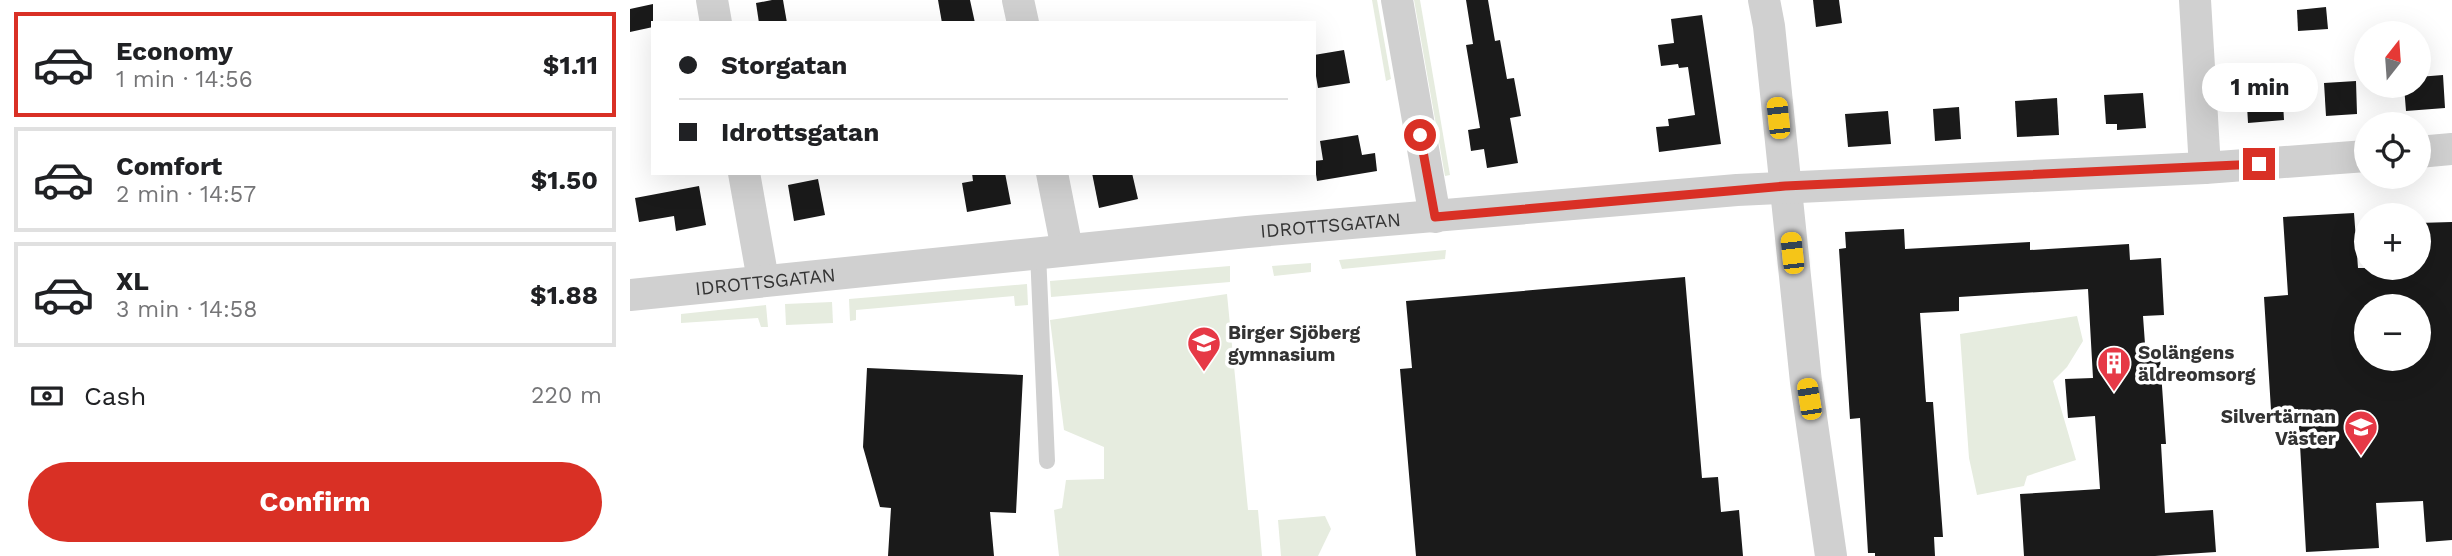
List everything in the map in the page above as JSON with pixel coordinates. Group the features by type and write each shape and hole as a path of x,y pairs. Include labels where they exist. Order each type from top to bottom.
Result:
{"street":[{"path":"712,0 716,21"},
{"path":"1018,0 1023,21"},
{"path":"1397,0 1435,217"},
{"path":"1764,0 1806,382 1831,556"},
{"path":"2194,0 2205,168"},
{"path":"2431,151 2452,149"},
{"name":"IDROTTSGATAN","path":"630,295 1053,251 1785,186 2205,168 2354,157"},
{"path":"744,175 763,280"},
{"path":"1052,175 1053,251"}],"lane":[{"path":"1046,461 1053,251"}],"shaded area":[{"path":"1372,0 1377,0 1391,79 1386,81"},
{"path":"1414,0 1420,0 1450,175 1445,176"},
{"path":"1446,250 1445,259 1342,269 1339,260"},
{"path":"1311,263 1311,272 1274,276 1272,266"},
{"path":"1230,266 1230,282 1051,297 1050,281"},
{"path":"1027,284 1028,305 1015,306 1014,296 856,310 856,320 850,321 849,299"},
{"path":"1227,294 1248,510 1258,510 1262,556 1059,556 1054,510 1062,508 1066,480 1104,479 1104,447 1064,430 1050,320"},
{"path":"832,302 833,323 786,325 785,304"},
{"path":"766,305 768,327 761,327 758,318 681,323 681,314"},
{"path":"2077,316 2083,341 2067,367 2053,381 2076,460 2027,476 2024,486 1977,495 1969,458 1960,334"},
{"path":"1325,516 1331,529 1318,556 1281,556 1278,520"}],"building":[{"path":"783,0 787,21 759,21 756,3"},
{"path":"938,0 970,0 975,21 942,21"},
{"path":"1466,0 1488,0 1495,41 1500,40 1507,79 1514,78 1521,116 1510,118 1518,163 1487,168 1484,149 1471,151 1468,130 1480,128 1466,45 1473,44"},
{"path":"1813,0 1839,0 1842,23 1816,27"},
{"path":"653,4 651,27 630,32 630,9"},
{"path":"2326,7 2328,29 2298,31 2297,10"},
{"path":"1702,15 1721,144 1659,152 1656,127 1669,126 1668,119 1695,115 1688,67 1679,68 1678,64 1661,66 1658,45 1674,43 1671,19"},
{"path":"1344,50 1350,83 1318,88 1316,55"},
{"path":"2281,68 2284,120 2248,123 2246,88 2260,87 2259,70"},
{"path":"2443,75 2445,108 2406,111 2405,98 2431,98 2431,76"},
{"path":"2354,81 2357,112 2326,116 2324,83"},
{"path":"2143,93 2146,128 2117,130 2117,124 2106,124 2104,95"},
{"path":"2057,98 2059,135 2017,137 2015,101"},
{"path":"1959,107 1961,139 1935,141 1933,109"},
{"path":"1888,111 1891,144 1848,147 1845,114"},
{"path":"1358,135 1362,155 1375,153 1377,171 1317,181 1316,161 1323,160 1320,141"},
{"path":"972,175 1005,175 1011,204 967,212 962,183 973,181"},
{"path":"1092,175 1132,175 1138,199 1099,208"},
{"path":"818,179 825,215 794,221 788,185"},
{"path":"699,186 706,225 676,231 674,216 639,222 635,198"},
{"name":"Silvertärnan Väster","path":"2354,213 2354,280 2431,280 2431,223 2452,222 2452,540 2426,542 2423,501 2376,503 2379,548 2306,552 2298,409 2271,410 2264,297 2288,295 2283,217"},
{"name":"Solängens äldreomsorg","path":"1904,229 1905,249 2030,242 2030,250 2129,244 2130,260 2161,258 2164,315 2143,316 2146,358 2160,357 2166,444 2161,444 2165,513 2213,510 2216,552 2155,556 2024,556 2020,494 2100,489 2095,416 2068,418 2065,379 2093,378 2088,289 1959,297 1959,311 1920,313 1926,402 1933,402 1943,537 1934,537 1935,556 1875,556 1875,553 1868,553 1860,418 1850,419 1839,249 1846,248 1845,232"},
{"path":"1685,277 1702,478 1718,477 1721,512 1739,510 1743,556 1416,556 1400,369 1412,368 1406,301"},
{"path":"867,368 1023,375 1016,513 990,512 994,556 888,556 891,508 880,507 863,447"}],"place":[{"name":"Birger Sjöberg gymnasium","path":"1204,373"},
{"name":"Solängens äldreomsorg","path":"2114,393"},
{"name":"Silvertärnan Väster","path":"2361,457"}],"route":[{"path":"1420,135 1435,217 1785,186 2259,164"}]}
